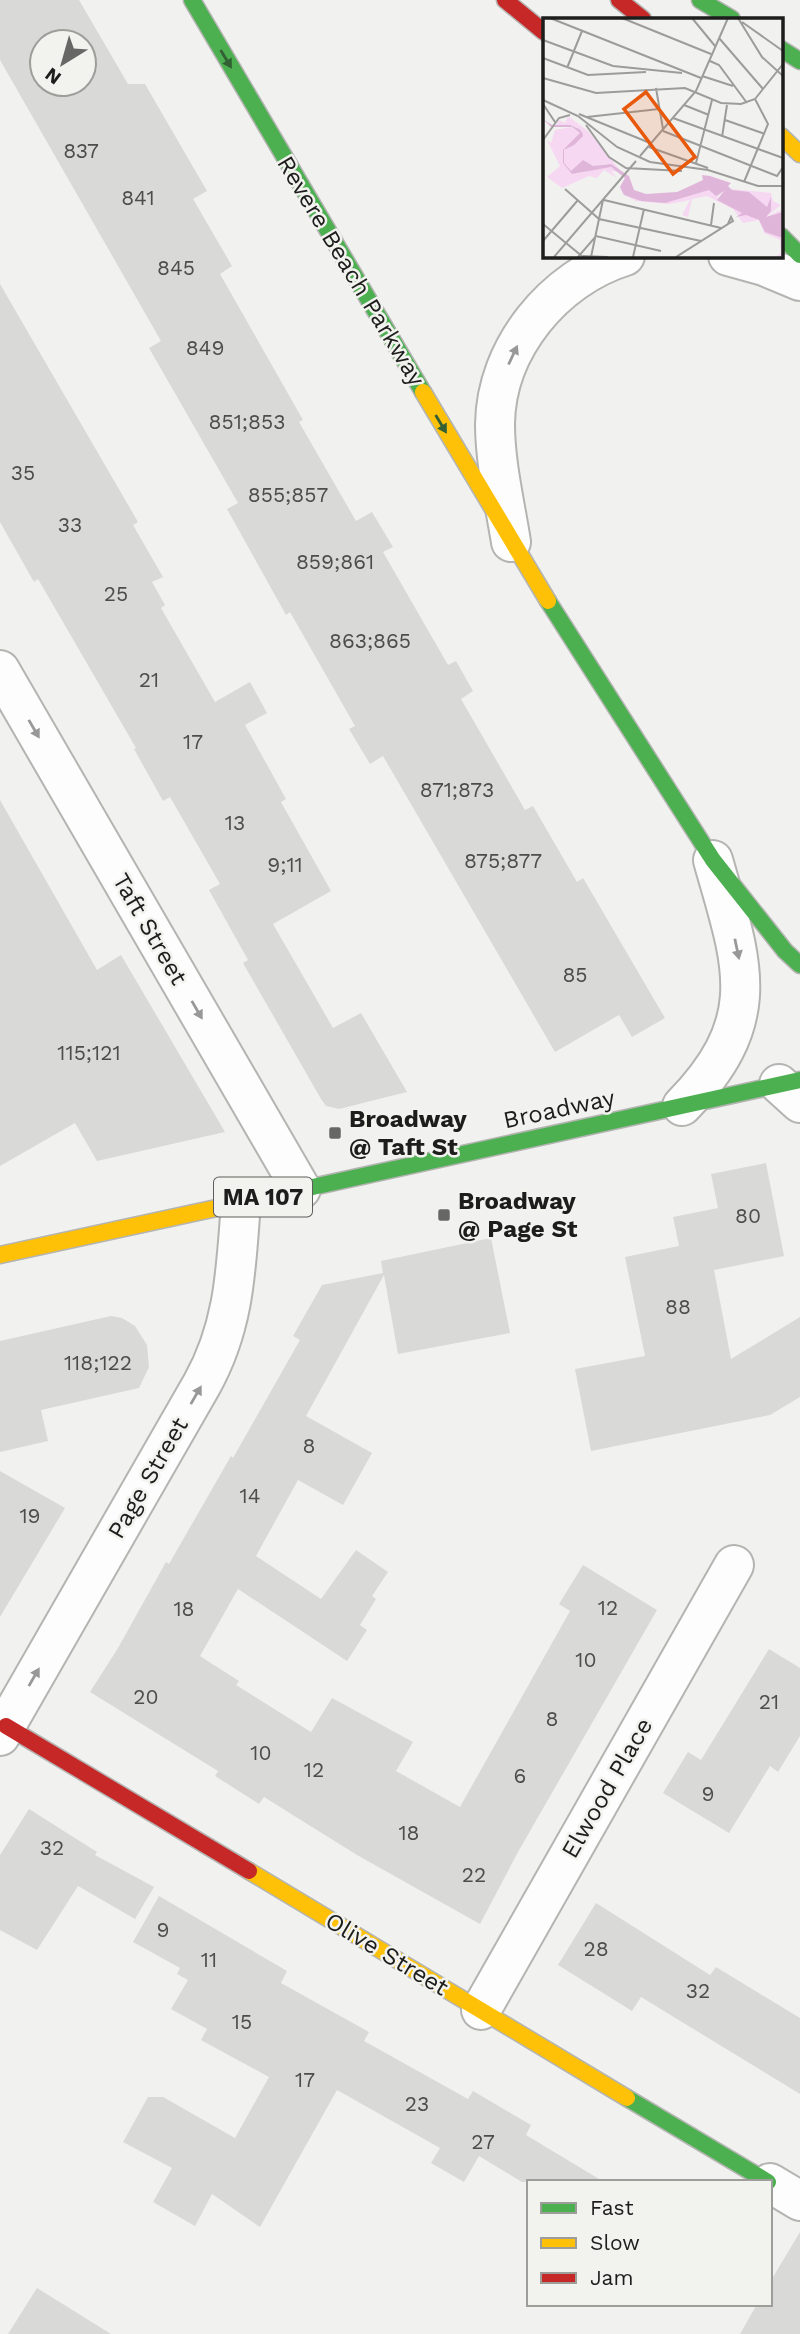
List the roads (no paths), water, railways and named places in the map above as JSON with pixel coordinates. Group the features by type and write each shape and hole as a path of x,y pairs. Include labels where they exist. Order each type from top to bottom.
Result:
{"main road":[{"name":"Revere Beach Parkway","path":"192,0 511,542 713,860 785,951 800,965"},
{"path":"505,0 543,31"},
{"path":"619,0 642,18"},
{"path":"700,0 730,18"},
{"path":"782,50 800,61"},
{"path":"782,136 800,154"},
{"path":"782,237 800,255"},
{"name":"Broadway","path":"0,1255 682,1106 793,1089"},
{"name":"Olive Street","path":"3,1731 766,2180"}],"street":[{"name":"Revere Beach Parkway","path":"511,542 495,422 507,368 533,320 560,291 592,270 623,257"},
{"path":"732,257 764,266 800,281"},
{"name":"Taft Street","path":"0,670 301,1189"},
{"name":"Revere Beach Parkway","path":"682,1106 706,1079 727,1046 740,997 740,960 713,860"},
{"name":"Page Street","path":"3,1731 210,1370 224,1337 232,1305 241,1202"},
{"name":"Elwood Place","path":"481,2010 734,1565"},
{"name":"Olive Street","path":"772,2184 800,2201"}],"place":[{"name":"Broadway @ Taft St","path":"335,1133"},
{"name":"Broadway @ Page St","path":"444,1215"}]}
